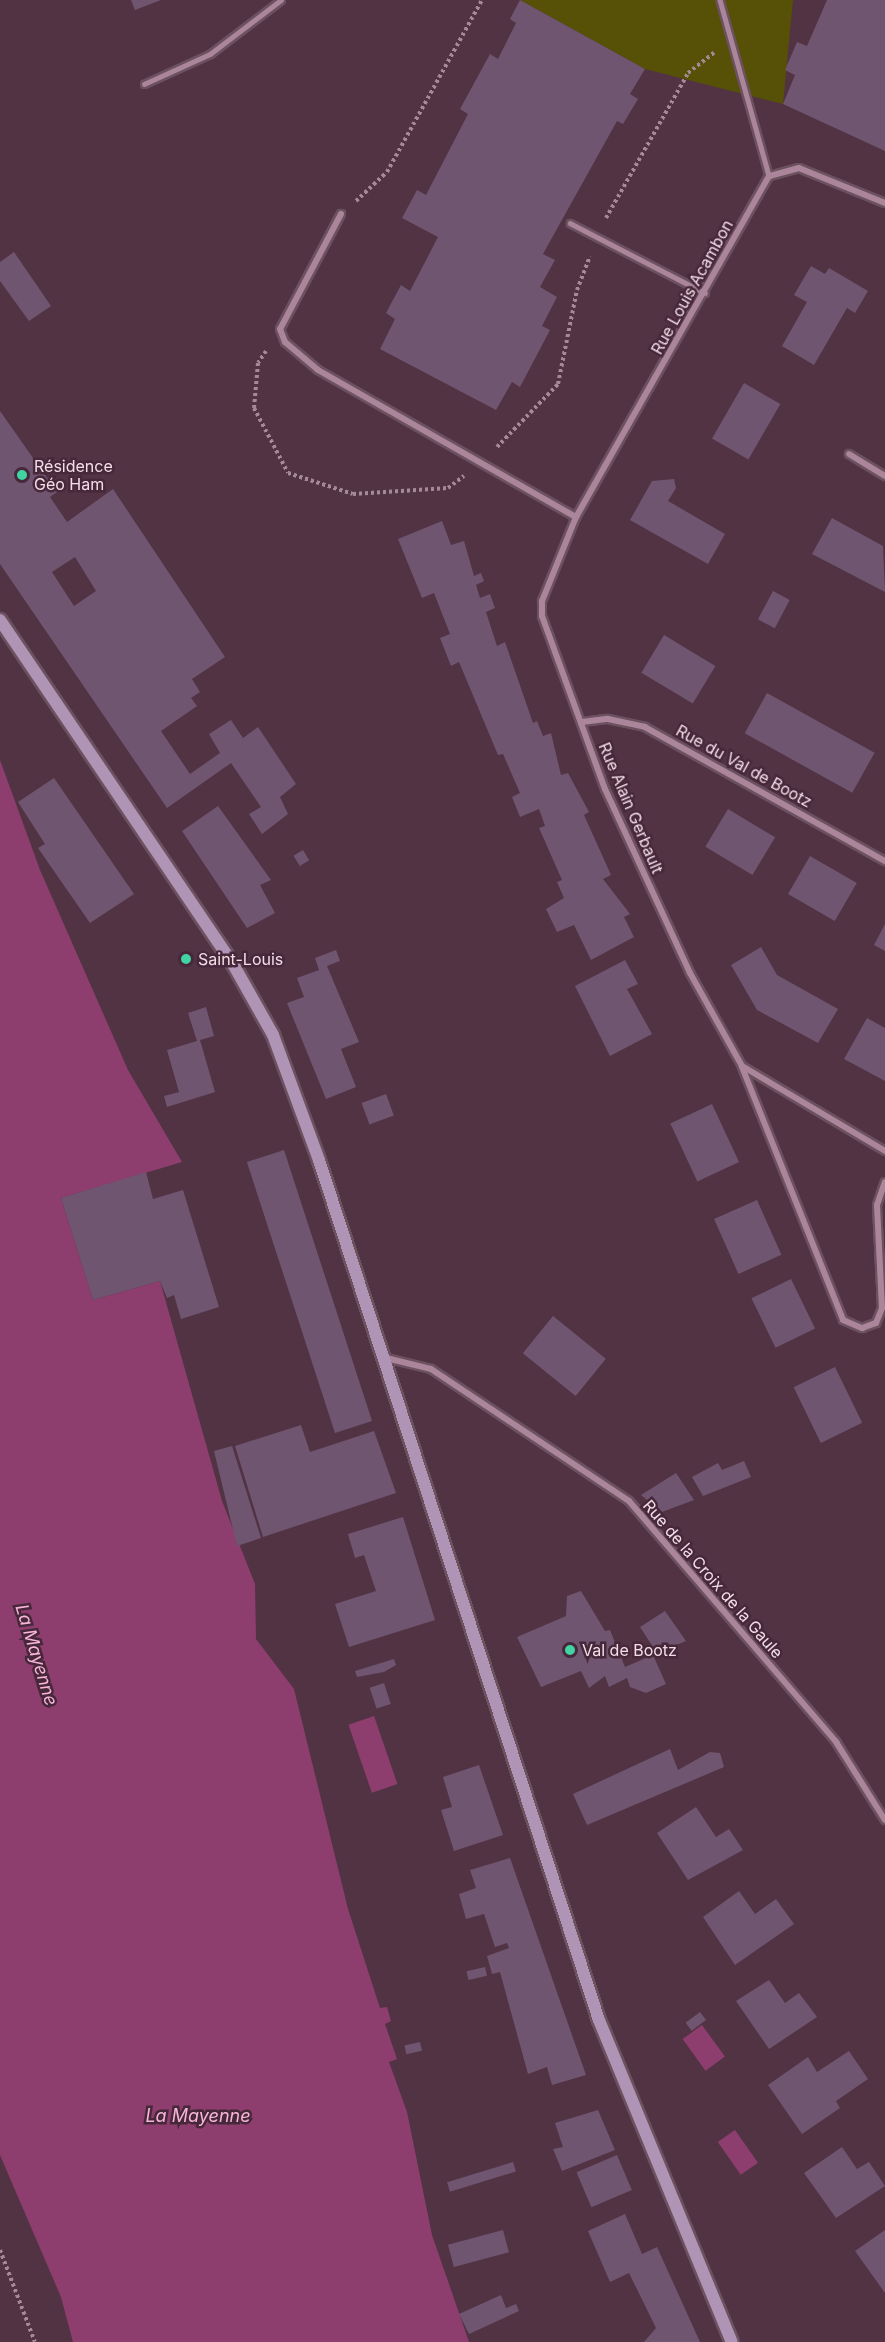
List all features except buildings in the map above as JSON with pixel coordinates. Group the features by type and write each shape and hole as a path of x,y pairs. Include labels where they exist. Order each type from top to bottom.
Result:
{"main road":[{"path":"0,620 233,964 273,1035 600,2020 732,2342"}],"street":[{"path":"769,176 799,168 885,202"},
{"name":"Rue Louis Acambon","path":"576,518 769,176"},
{"path":"341,214 280,329 285,342 318,370 483,462 576,518"},
{"path":"849,454 885,476"},
{"name":"Rue Alain Gerbault","path":"576,518 542,601 542,616 605,789 685,963 742,1066 843,1320 862,1328 876,1323 882,1308 877,1205 885,1182"},
{"name":"Rue du Val de Bootz","path":"582,722 608,719 645,727 885,861"},
{"path":"742,1066 885,1151"},
{"name":"Rue de la Croix de la Gaule","path":"381,1357 431,1369 629,1502 836,1742 885,1820"}],"lane":[{"path":"144,84 210,54 281,0"},
{"path":"720,0 769,176"},
{"path":"570,223 705,293"}],"path":[{"path":"341,214 387,172 482,0"},
{"path":"280,329 258,363 254,408 288,472 353,494 448,488 483,462 558,384 577,290 597,237 688,73 731,39"},
{"path":"0,2250 35,2342"}],"shaded area":[{"path":"520,0 793,0 783,104 645,69"}],"water":[{"name":"La Mayenne","path":"0,760 40,870 128,1070 182,1162 61,1198 93,1300 160,1281 222,1501 255,1584 256,1639 294,1689 348,1909 380,2008 387,2007 391,2021 385,2024 397,2059 389,2062 407,2112 432,2235 469,2342 73,2342 61,2297 0,2155"},
{"path":"374,1716 397,1784 372,1793 348,1725"},
{"path":"702,2025 725,2057 706,2071 683,2039"},
{"path":"735,2130 758,2163 741,2175 718,2142"}],"place":[{"name":"Résidence Géo Ham","path":"22,475"},
{"name":"Saint-Louis","path":"186,959"},
{"name":"Val de Bootz","path":"570,1650"}]}
